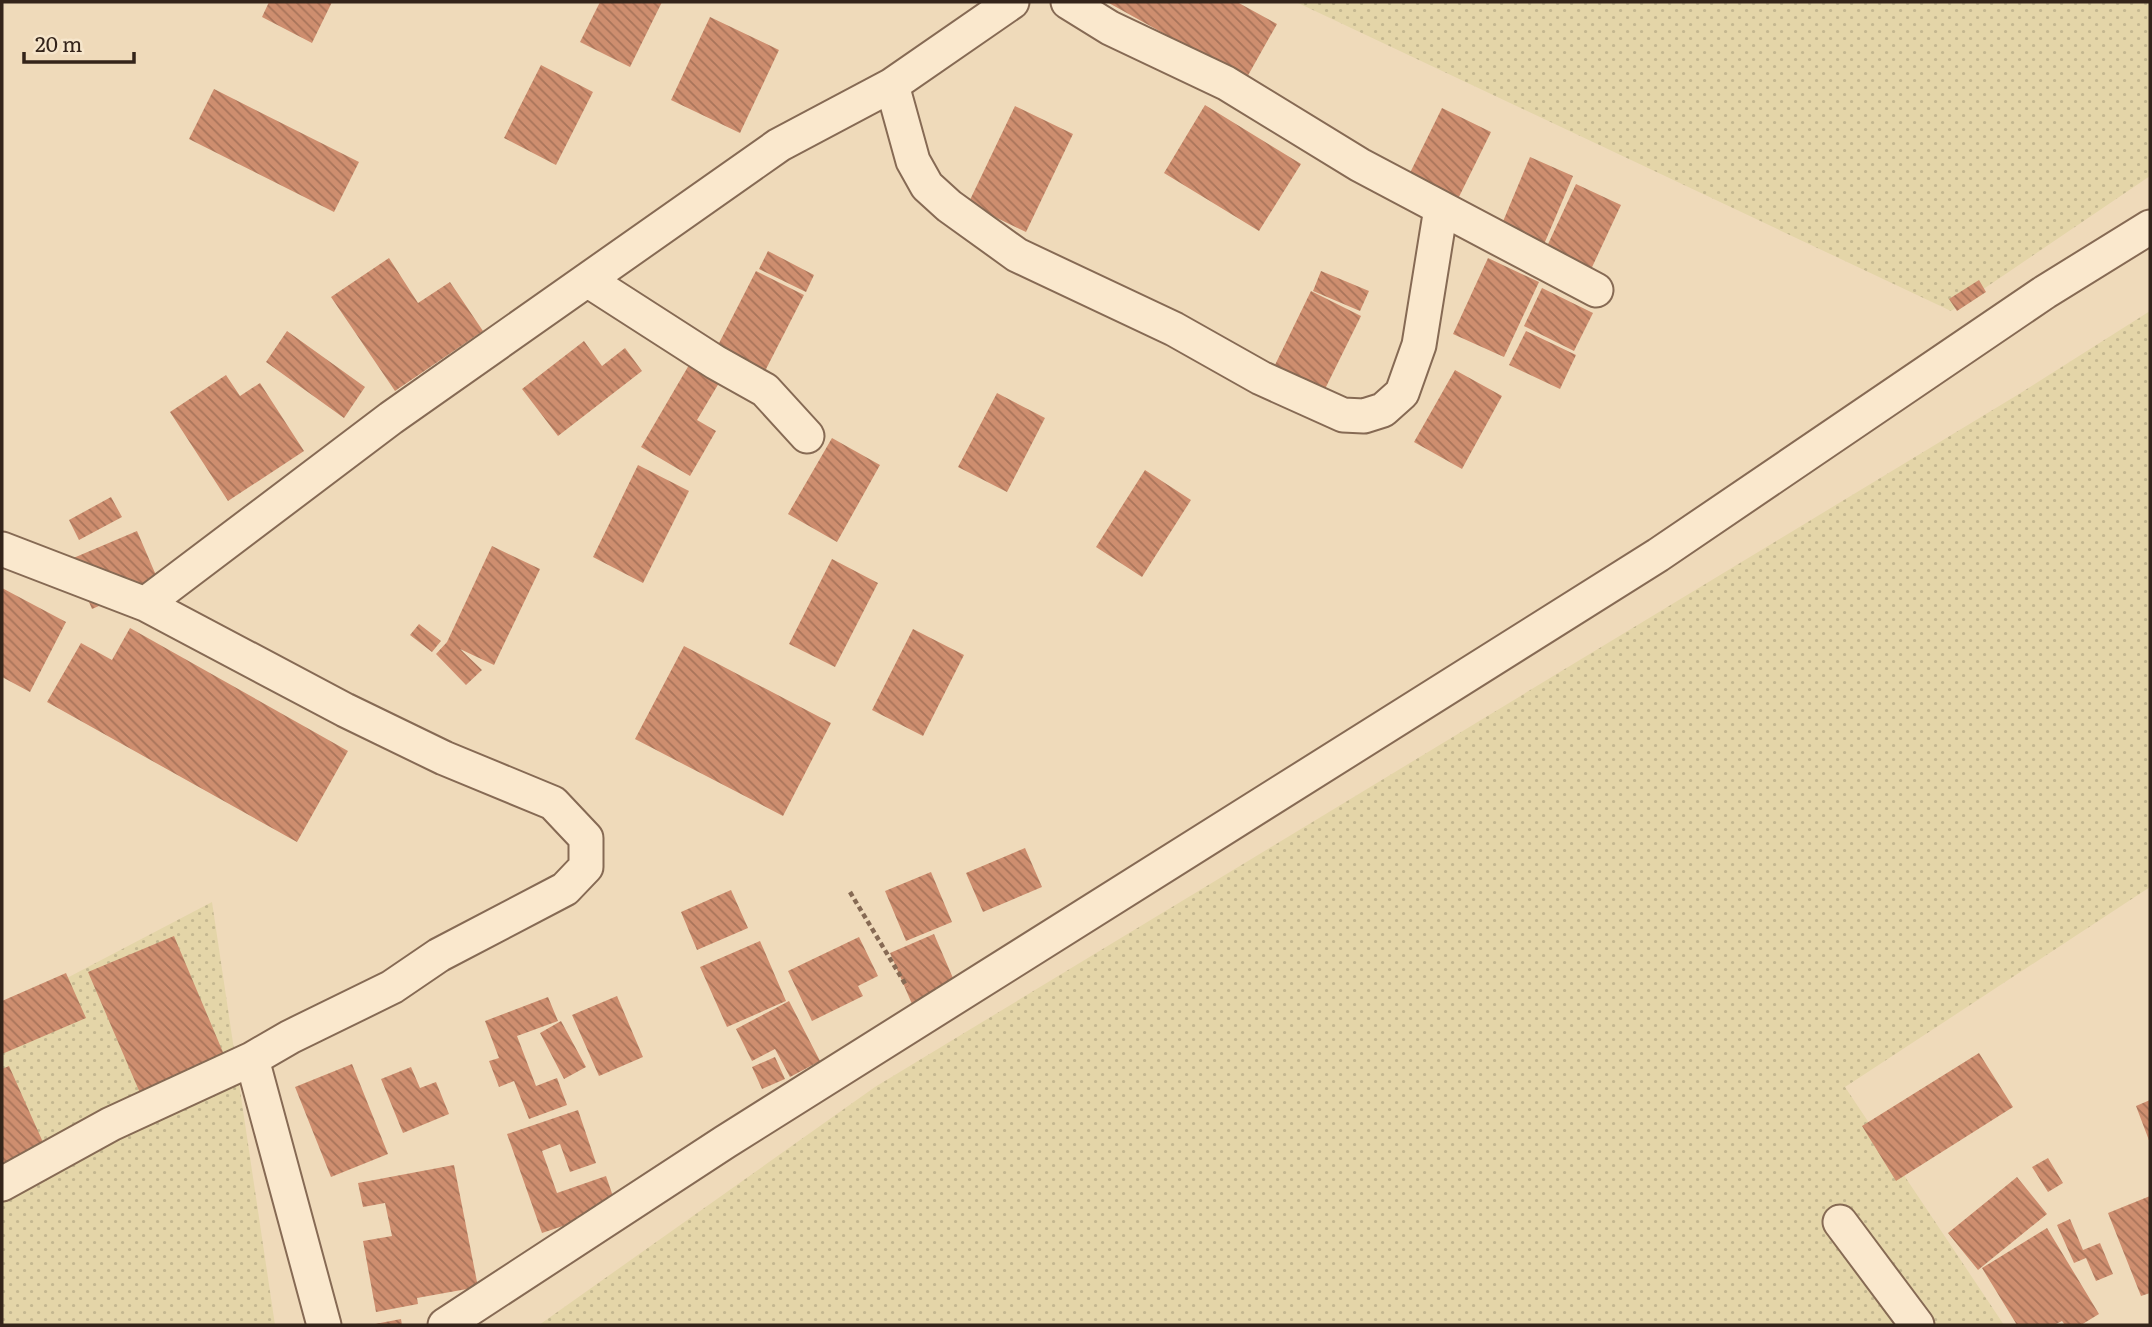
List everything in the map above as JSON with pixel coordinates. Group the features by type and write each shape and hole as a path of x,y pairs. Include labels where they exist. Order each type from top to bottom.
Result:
{"street":[{"path":"145,604 391,418 779,145 892,85 1012,2"},
{"path":"1068,2 1110,28 1226,83 1360,164 1596,290"},
{"path":"892,85 913,161 927,186 949,206 1017,255 1174,329 1261,378 1343,415 1364,416 1383,410 1402,393 1419,345 1441,208"},
{"path":"445,1325 925,1017 1658,555 2045,292 2150,227"},
{"path":"589,281 715,362 765,390 807,436"},
{"path":"2,549 145,604 345,710 444,758 553,803 586,838 586,867 565,889 439,955 392,987 251,1059 111,1124 2,1184"},
{"path":"251,1059 324,1325"},
{"path":"1840,1222 1917,1325"}],"path":[{"path":"850,892 925,1017"}],"shaded area":[{"path":"1296,2 2150,2 2150,176 1951,311"},
{"path":"2150,311 2150,887 1845,1087 2004,1325 539,1325 875,1087 2019,394"},
{"path":"212,902 275,1325 2,1325 2,1012"}],"building":[{"path":"269,2 332,2 312,43 262,17"},
{"path":"600,2 662,2 630,67 580,42"},
{"path":"1107,2 1237,2 1277,24 1246,79"},
{"path":"710,17 779,50 740,133 671,100"},
{"path":"541,65 593,92 556,165 504,138"},
{"path":"214,89 359,162 334,212 189,139"},
{"path":"1205,105 1301,164 1259,231 1164,173"},
{"path":"1015,106 1073,134 1026,232 968,204"},
{"path":"1442,108 1491,132 1452,211 1403,187"},
{"path":"1530,157 1573,176 1542,249 1499,231"},
{"path":"1576,184 1621,205 1587,278 1542,257"},
{"path":"768,251 814,275 806,292 759,269"},
{"path":"389,258 418,303 450,282 483,331 395,391 331,297"},
{"path":"1488,258 1539,282 1504,357 1453,334"},
{"path":"756,271 804,295 764,373 716,349"},
{"path":"1321,271 1369,291 1360,311 1313,291"},
{"path":"1979,280 1986,292 1957,311 1949,299"},
{"path":"1542,288 1593,313 1574,351 1524,326"},
{"path":"1311,291 1361,316 1323,393 1273,369"},
{"path":"287,331 365,387 344,418 266,362"},
{"path":"1526,331 1576,355 1560,389 1509,365"},
{"path":"584,341 602,366 625,348 642,371 558,436 522,389"},
{"path":"689,365 719,383 697,420 716,431 690,476 641,447"},
{"path":"1455,370 1502,396 1462,469 1414,442"},
{"path":"226,375 240,396 260,383 304,451 228,501 170,412"},
{"path":"997,393 1045,418 1007,492 958,467"},
{"path":"832,438 880,465 837,542 788,514"},
{"path":"638,465 689,491 643,583 593,557"},
{"path":"1145,470 1191,500 1142,577 1096,547"},
{"path":"111,497 122,517 79,540 69,520"},
{"path":"137,531 158,580 92,609 71,559"},
{"path":"492,546 540,569 494,665 460,649 482,670 466,685 436,654 447,642"},
{"path":"832,559 878,583 835,667 789,644"},
{"path":"2,588 66,622 30,692 2,677"},
{"path":"419,624 441,641 432,652 410,635"},
{"path":"130,628 348,751 297,842 47,702 81,643 112,660"},
{"path":"913,629 964,655 923,736 872,710"},
{"path":"684,646 831,723 783,816 635,739"},
{"path":"1025,848 1042,887 983,912 966,873"},
{"path":"931,872 952,922 906,941 885,891"},
{"path":"731,890 748,928 697,950 681,912"},
{"path":"934,934 959,992 915,1011 890,953"},
{"path":"174,936 225,1057 140,1093 88,972"},
{"path":"859,937 878,976 858,986 863,996 812,1021 788,971"},
{"path":"760,941 786,1001 727,1027 700,967"},
{"path":"66,973 86,1018 2,1054 2,1001"},
{"path":"617,996 643,1057 599,1076 572,1015"},
{"path":"548,997 558,1021 517,1036 536,1086 557,1078 567,1105 529,1119 514,1081 499,1087 489,1061 499,1058 485,1021"},
{"path":"789,1001 820,1061 790,1077 775,1049 752,1061 736,1029"},
{"path":"561,1021 586,1067 564,1079 540,1033"},
{"path":"1979,1053 2013,1107 1896,1181 1862,1126"},
{"path":"775,1057 785,1079 762,1089 752,1067"},
{"path":"352,1064 388,1154 331,1177 295,1087"},
{"path":"9,1066 46,1149 2,1168 2,1069"},
{"path":"411,1067 420,1088 436,1082 449,1114 403,1133 381,1079"},
{"path":"2150,1100 2150,1143 2136,1106"},
{"path":"578,1110 596,1163 570,1172 560,1144 542,1151 557,1193 606,1176 617,1208 542,1233 507,1134"},
{"path":"2048,1158 2063,1183 2048,1192 2032,1167"},
{"path":"454,1165 478,1287 417,1298 418,1304 376,1312 363,1241 392,1236 385,1203 363,1207 358,1183"},
{"path":"2017,1177 2047,1214 1978,1270 1948,1233"},
{"path":"2150,1196 2150,1293 2141,1296 2108,1213"},
{"path":"2070,1219 2083,1250 2100,1243 2113,1274 2096,1281 2086,1258 2074,1263 2057,1225"},
{"path":"2047,1228 2099,1314 2081,1325 2065,1325 2062,1321 2054,1325 2017,1325 1982,1268"},
{"path":"401,1319 402,1325 375,1325 375,1324"}]}
